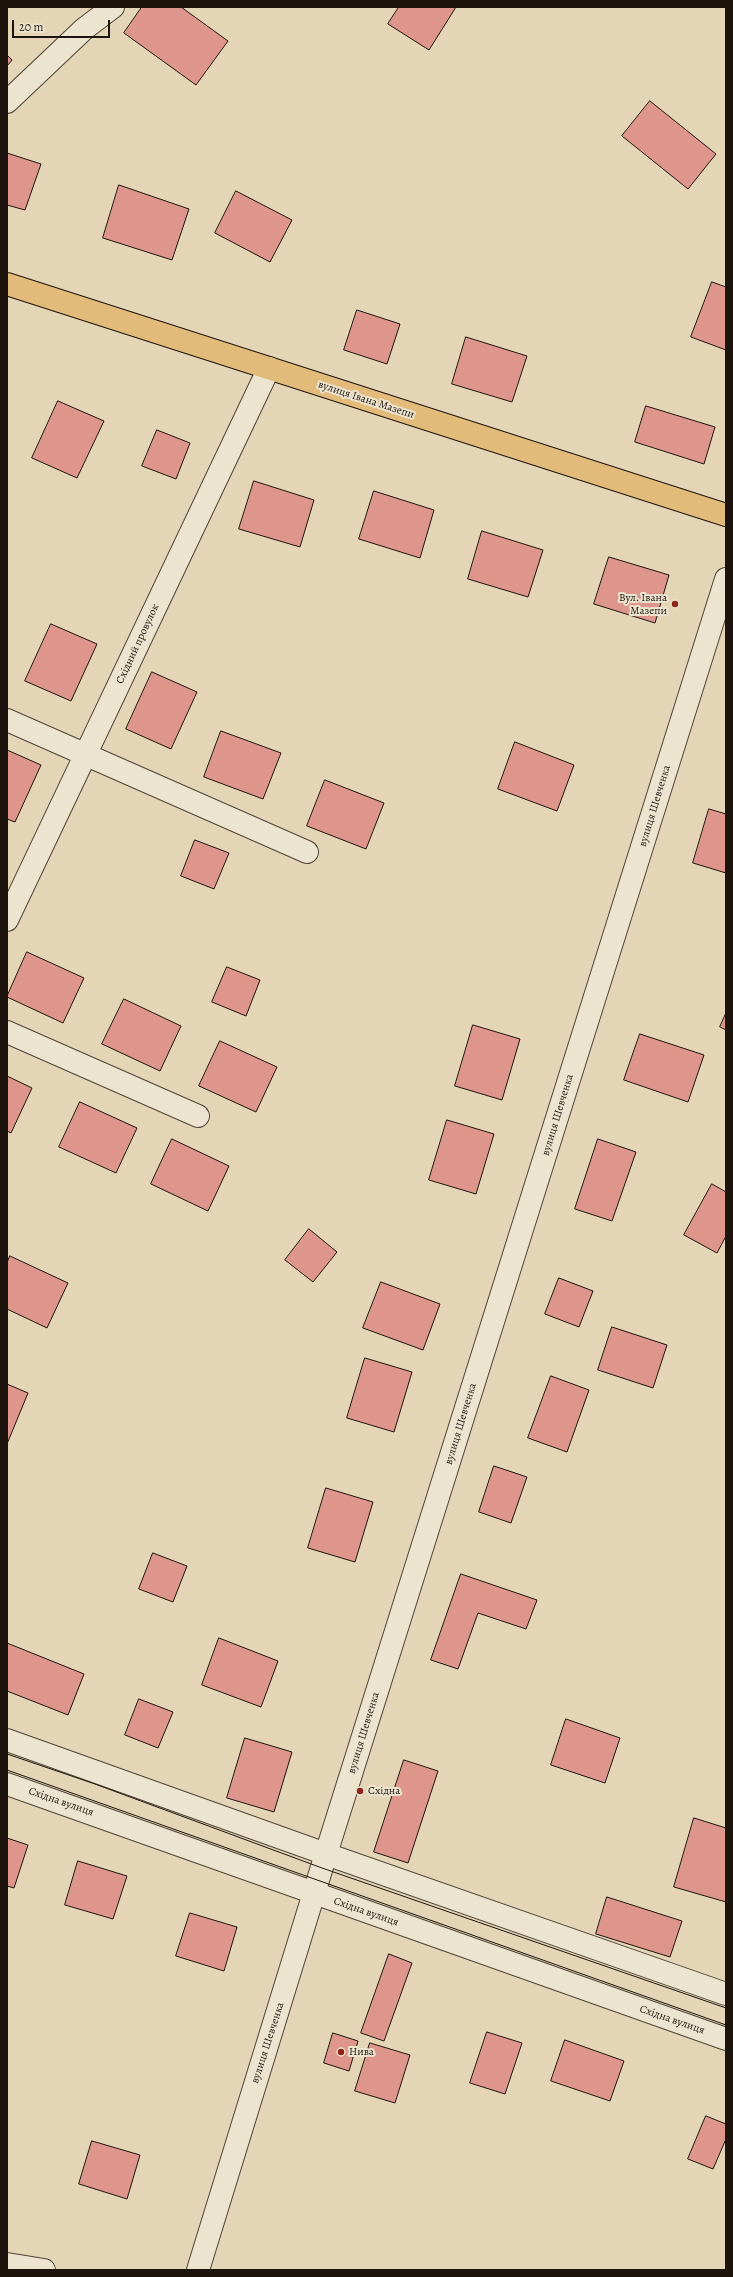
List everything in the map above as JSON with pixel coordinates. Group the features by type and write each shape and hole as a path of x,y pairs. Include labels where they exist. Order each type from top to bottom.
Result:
{"main road":[{"name":"вулиця Івана Мазепи","path":"7,284 726,516"}],"street":[{"path":"7,102 84,29 113,7"},
{"name":"Східний провулок","path":"7,920 269,368"},
{"name":"вулиця Шевченка","path":"198,2270 326,1854 726,579"},
{"path":"7,720 307,852"},
{"path":"7,1032 198,1116"},
{"path":"7,1740 326,1854 726,1994"},
{"name":"Східна вулиця","path":"7,1784 726,2039"},
{"path":"7,2264 44,2270"}],"building":[{"path":"142,7 181,7 228,41 196,85 124,33"},
{"path":"399,7 456,7 429,50 388,24"},
{"path":"7,55 12,60 7,66"},
{"path":"650,101 716,154 688,189 622,136"},
{"path":"7,153 41,164 25,210 7,205"},
{"path":"119,185 189,209 172,260 103,238"},
{"path":"236,191 292,220 270,262 215,233"},
{"path":"712,282 726,287 726,350 691,337"},
{"path":"357,310 400,324 387,364 344,350"},
{"path":"466,337 527,356 512,402 452,384"},
{"path":"58,401 104,421 77,478 32,458"},
{"path":"646,406 715,427 704,464 635,442"},
{"path":"157,430 190,443 176,479 142,466"},
{"path":"254,481 314,500 300,547 239,529"},
{"path":"374,491 434,510 420,558 359,539"},
{"path":"482,531 543,550 528,597 468,579"},
{"path":"609,557 669,575 655,623 594,604"},
{"path":"51,624 97,644 71,701 25,681"},
{"path":"152,672 197,692 171,749 126,729"},
{"path":"221,731 281,753 263,799 204,777"},
{"path":"515,742 574,765 557,811 498,789"},
{"path":"7,750 41,765 15,822 7,819"},
{"path":"325,780 384,803 366,849 307,826"},
{"path":"709,809 726,814 726,873 693,863"},
{"path":"195,840 229,853 214,889 181,876"},
{"path":"27,952 84,978 63,1023 7,997"},
{"path":"227,967 260,980 246,1016 212,1002"},
{"path":"124,999 181,1026 160,1071 102,1044"},
{"path":"726,1013 726,1030 720,1027"},
{"path":"473,1025 520,1039 502,1100 455,1086"},
{"path":"640,1034 704,1055 688,1102 624,1080"},
{"path":"220,1041 277,1067 256,1112 199,1086"},
{"path":"7,1076 32,1088 11,1133 7,1131"},
{"path":"80,1102 137,1128 116,1173 59,1147"},
{"path":"447,1120 494,1134 476,1194 429,1180"},
{"path":"172,1139 229,1166 208,1211 151,1184"},
{"path":"598,1139 636,1152 612,1221 575,1209"},
{"path":"712,1184 726,1192 726,1236 717,1253 684,1235"},
{"path":"309,1229 337,1252 313,1282 285,1260"},
{"path":"10,1256 68,1283 47,1328 7,1309 7,1263"},
{"path":"559,1278 593,1291 579,1327 545,1314"},
{"path":"381,1282 440,1304 423,1350 363,1328"},
{"path":"612,1327 667,1345 653,1388 598,1370"},
{"path":"365,1358 412,1372 394,1432 347,1418"},
{"path":"551,1376 589,1390 567,1452 528,1438"},
{"path":"7,1384 28,1393 7,1444"},
{"path":"494,1466 527,1477 511,1523 479,1512"},
{"path":"326,1488 373,1502 355,1562 308,1548"},
{"path":"153,1553 187,1566 173,1602 139,1589"},
{"path":"461,1574 537,1600 526,1629 478,1613 458,1669 431,1660"},
{"path":"219,1638 278,1661 261,1707 202,1685"},
{"path":"7,1643 84,1674 68,1715 7,1691"},
{"path":"139,1699 173,1712 158,1748 125,1735"},
{"path":"566,1719 620,1738 605,1783 551,1765"},
{"path":"245,1738 292,1752 274,1812 227,1798"},
{"path":"404,1760 438,1771 408,1863 374,1852"},
{"path":"694,1818 726,1828 726,1902 674,1887"},
{"path":"7,1838 28,1845 14,1888 7,1886"},
{"path":"78,1861 127,1876 113,1919 65,1905"},
{"path":"607,1897 682,1921 670,1957 596,1934"},
{"path":"190,1913 237,1927 224,1971 176,1956"},
{"path":"389,1954 412,1963 384,2041 361,2033"},
{"path":"487,2032 522,2043 505,2094 470,2083"},
{"name":"Нива","path":"333,2033 358,2041 349,2071 324,2063"},
{"path":"565,2040 624,2061 610,2101 551,2081"},
{"path":"370,2043 410,2055 395,2103 355,2091"},
{"path":"706,2116 726,2124 726,2139 713,2169 688,2159"},
{"path":"92,2141 140,2155 127,2199 79,2184"}],"tram line":[{"path":"7,1754 95,1784 322,1868 726,2008"},
{"path":"7,1770 726,2025"}],"place":[{"name":"Вул. Івана Мазепи","path":"675,604"},
{"name":"Східна","path":"360,1791"},
{"name":"Нива","path":"341,2052"}]}
